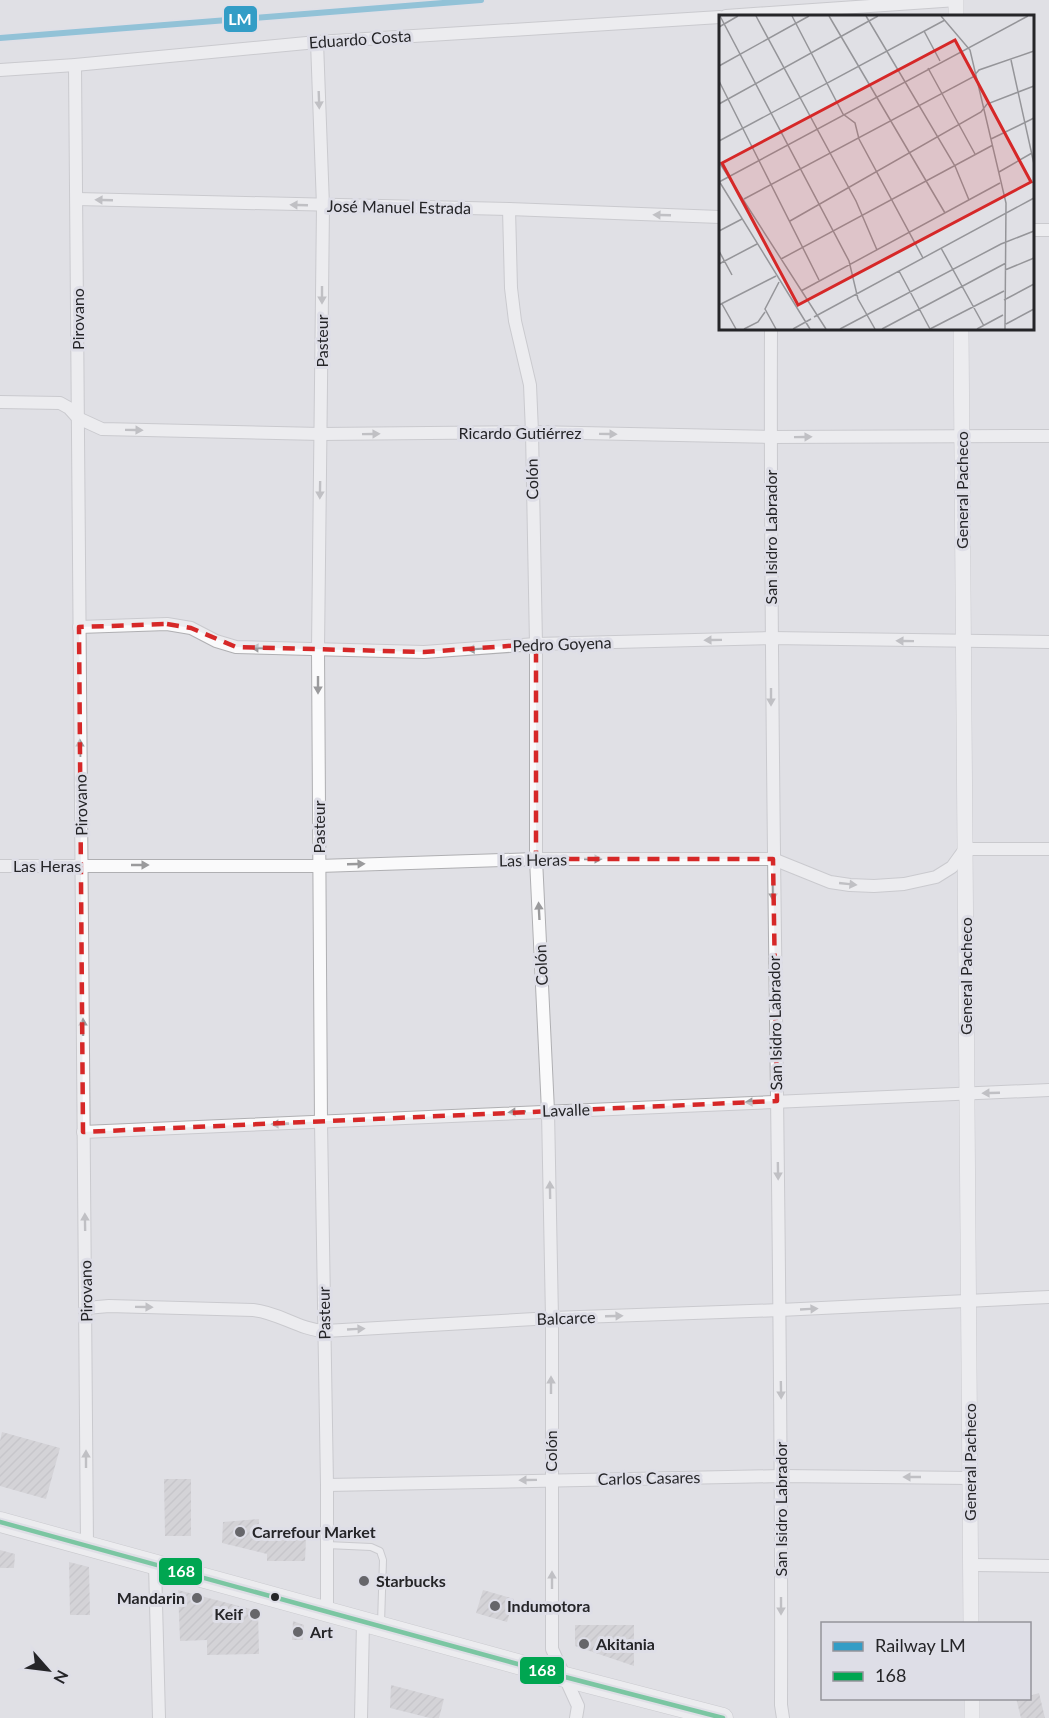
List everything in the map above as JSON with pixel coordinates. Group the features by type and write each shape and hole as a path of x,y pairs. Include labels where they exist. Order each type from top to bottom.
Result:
{"main road":[{"path":"0,1522 723,1718"}],"street":[{"path":"776,15 956,0"},
{"name":"Eduardo Costa","path":"0,70 317,42 719,17"},
{"name":"Pasteur","path":"317,42 323,206 318,650 327,1612"},
{"name":"Pirovano","path":"75,65 87,1545"},
{"name":"José Manuel Estrada","path":"77,199 509,209 719,217"},
{"name":"Colón","path":"509,209 511,288 515,321 530,385 532,432 536,644 536,859 548,1111 552,1318 552,1649 578,1706 576,1718"},
{"name":"San Isidro Labrador","path":"771,330 771,638 782,1476 781,1705 783,1718"},
{"name":"General Pacheco","path":"961,330 971,1622"},
{"name":"Ricardo Gutiérrez","path":"0,402 60,404 69,408 78,418 102,429 321,434 532,432 771,437 1049,436"},
{"name":"Pedro Goyena","path":"79,627 167,624 191,628 216,641 236,647 424,652 536,644 771,638 1049,642"},
{"path":"965,849 1049,849"},
{"name":"Las Heras","path":"0,866 319,866 536,859 773,859 830,882 850,885 904,884 936,877 952,867 965,849"},
{"name":"Lavalle","path":"83,1132 1049,1090"},
{"name":"Balcarce","path":"86,1308 109,1306 267,1311 315,1330 324,1330 1049,1297"},
{"name":"Carlos Casares","path":"327,1485 782,1476 970,1478"},
{"path":"155,1565 159,1718"},
{"path":"971,1565 1049,1566"},
{"path":"361,1718 372,1624"},
{"path":"972,1700 972,1718"}],"lane":[{"path":"327,1545 371,1547 380,1551 383,1560 372,1624"}],"highlighted area":[{"path":"167,624 191,628 236,647 424,652 536,644 536,859 773,859 777,1101 83,1132 79,627"}],"building":[{"path":"2,1432 60,1448 46,1499 0,1486"},
{"path":"164,1479 191,1479 191,1536 165,1536"},
{"path":"259,1519 258,1539 306,1539 305,1561 267,1561 267,1554 222,1543 223,1522"},
{"path":"0,1550 15,1554 14,1568 0,1568"},
{"path":"69,1562 89,1567 90,1615 70,1615"},
{"path":"178,1590 258,1611 259,1654 207,1655 207,1640 180,1641"},
{"name":"Indumotora","path":"483,1590 514,1599 507,1622 476,1613"},
{"name":"Art","path":"293,1621 304,1625 303,1640 292,1640"},
{"path":"575,1625 634,1625 634,1666 575,1646"},
{"path":"391,1685 444,1699 439,1718 390,1708"},
{"path":"1039,1693 1045,1718 1021,1718 1016,1700 1031,1700 1031,1695"}],"rail line":[{"name":"LM","path":"0,38 481,0"}],"transit line":[{"name":"168","path":"0,1522 723,1718"}],"place":[{"name":"Carrefour Market","path":"240,1532"},
{"name":"Starbucks","path":"364,1581"},
{"name":"Mandarin","path":"197,1598"},
{"name":"Indumotora","path":"495,1606"},
{"name":"Keif","path":"255,1614"},
{"name":"Art","path":"298,1632"},
{"name":"Akitania","path":"584,1644"}]}
